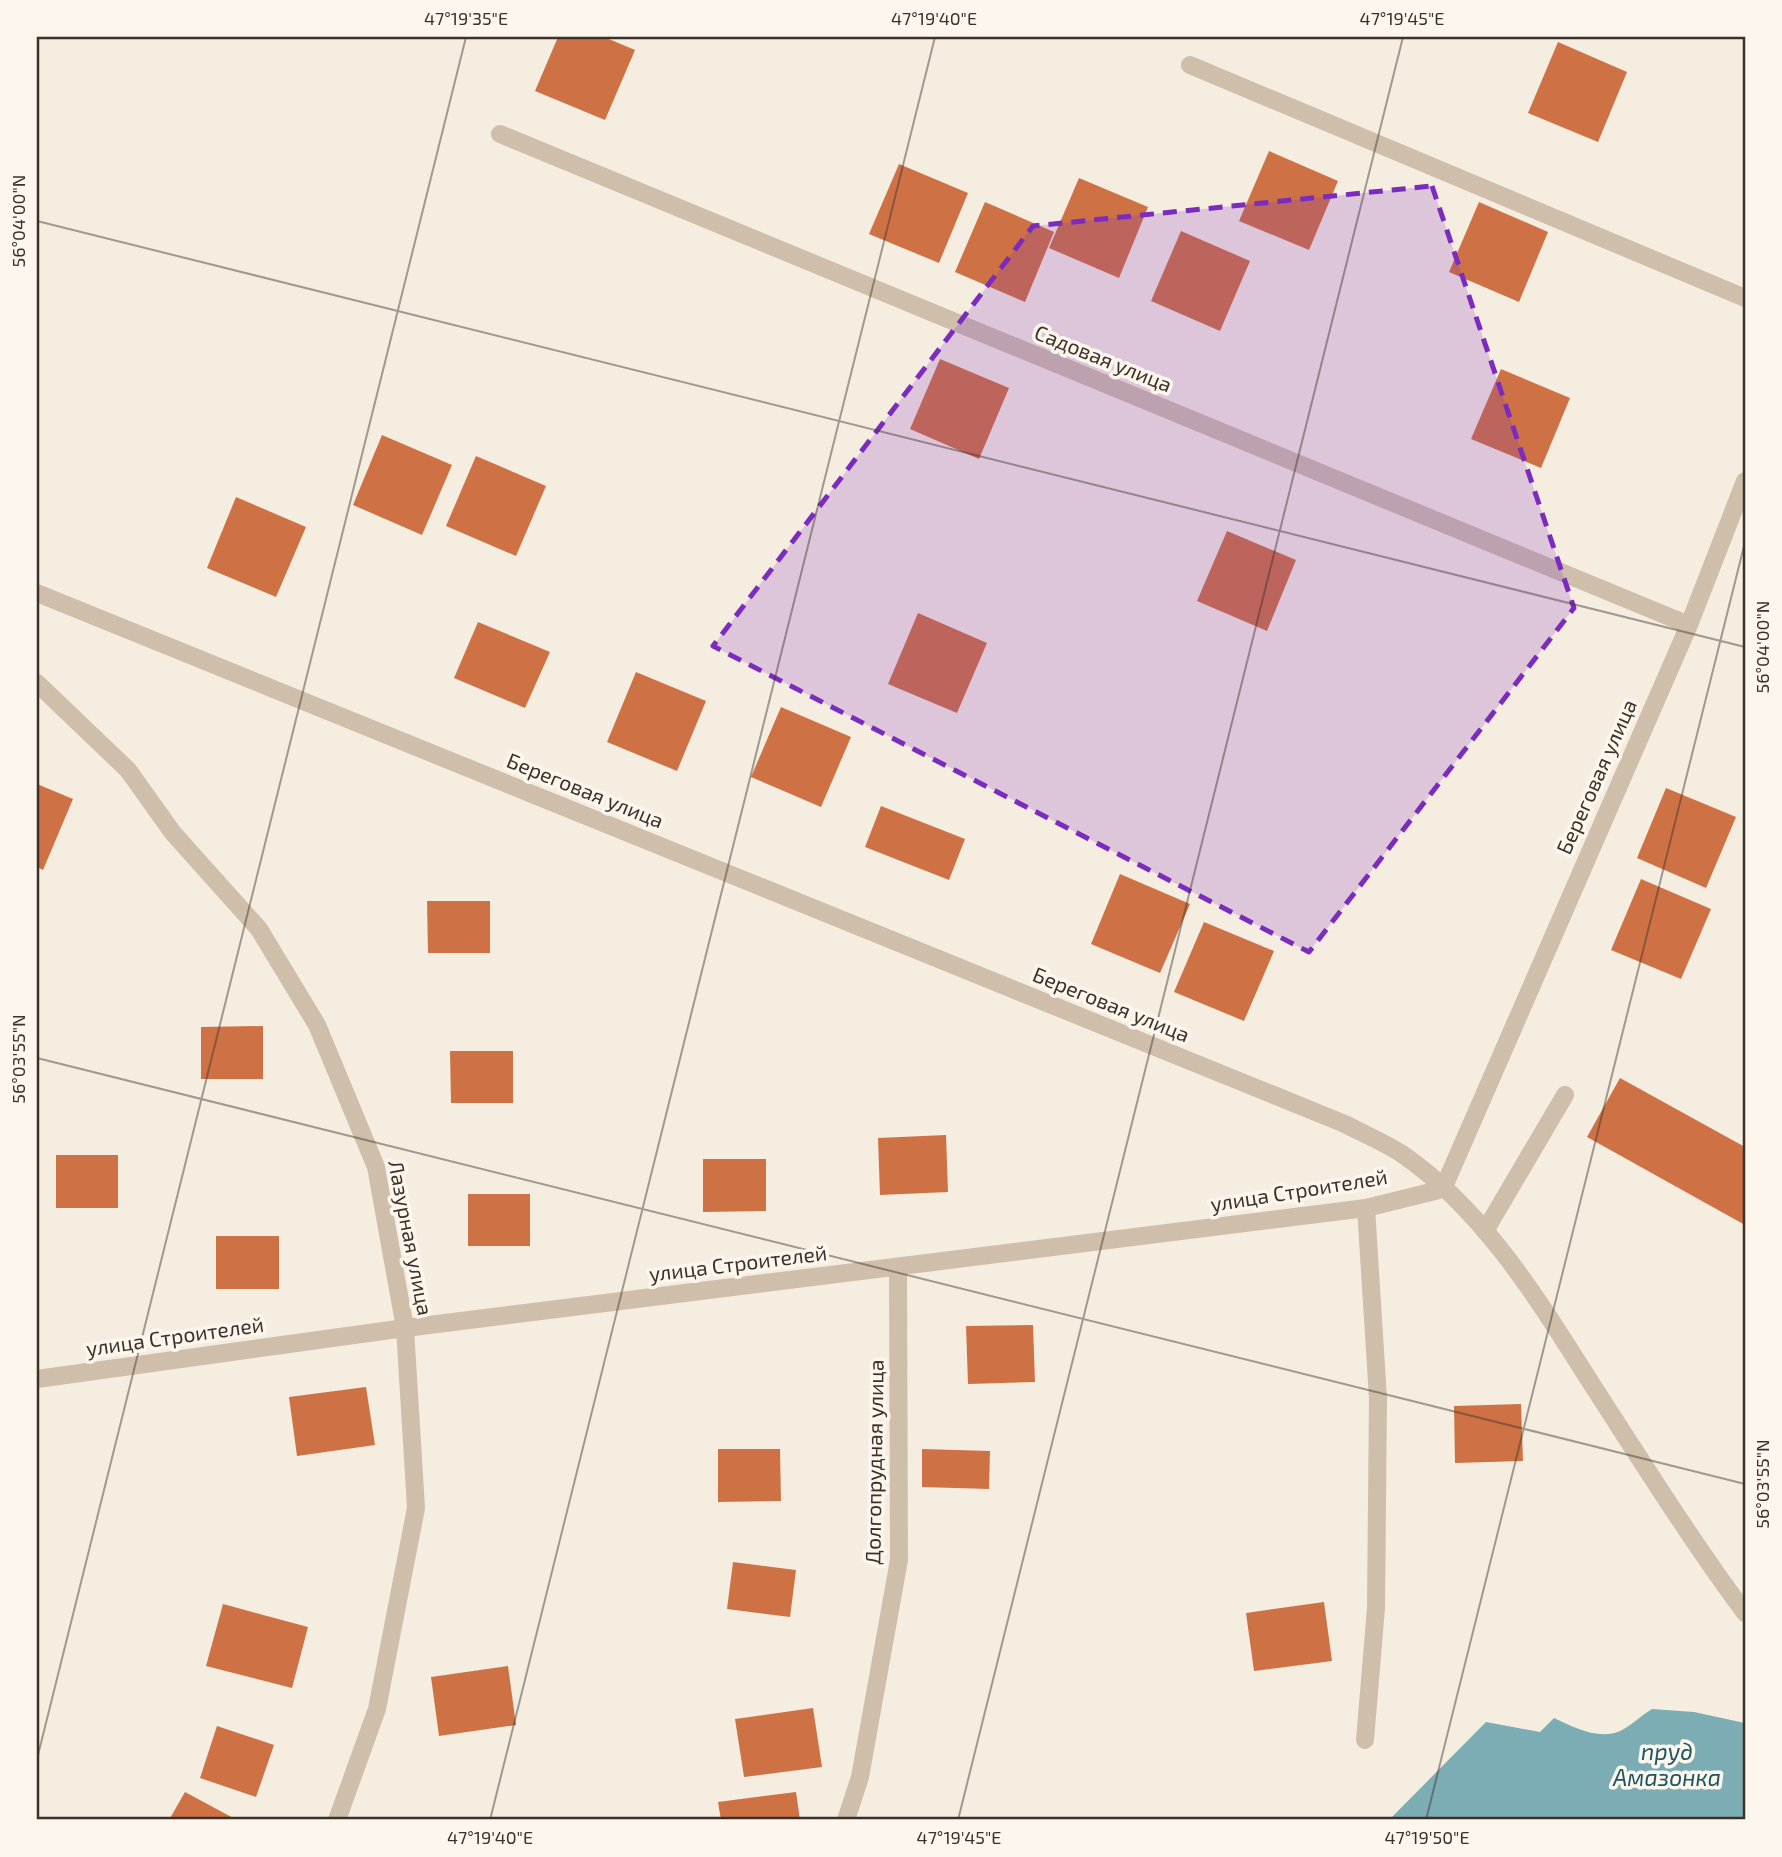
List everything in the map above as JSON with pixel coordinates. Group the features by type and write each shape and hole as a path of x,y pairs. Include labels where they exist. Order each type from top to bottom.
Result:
{"street":[{"path":"1189,65 1745,298"},
{"name":"Садовая улица","path":"500,134 1689,625"},
{"name":"Береговая улица","path":"37,593 1345,1124 1402,1154 1443,1189 1689,625 1745,481"},
{"name":"Лазурная улица","path":"37,683 128,770 173,833 258,929 317,1025 376,1167 405,1328 416,1508 377,1709 337,1820"},
{"path":"1485,1231 1565,1095"},
{"path":"1443,1189 1485,1231 1525,1280 1702,1555 1745,1613"},
{"name":"улица Строителей","path":"37,1379 405,1328 1366,1208 1443,1189"},
{"path":"1365,1740 1376,1608 1378,1398 1366,1208"},
{"name":"Долгопрудная улица","path":"846,1820 860,1777 899,1560 898,1268"}],"highlighted area":[{"path":"1432,186 1574,608 1309,952 713,646 1033,226"}],"water":[{"name":"пруд Амазонка","path":"1652,1709 1694,1712 1745,1723 1745,1820 1389,1820 1486,1722 1540,1732 1554,1718 1589,1732 1607,1734 1624,1729"}],"building":[{"path":"558,37 604,37 635,50 605,120 535,91"},
{"path":"1558,42 1627,72 1598,142 1528,113"},
{"path":"1269,151 1338,181 1309,250 1239,221"},
{"path":"899,164 968,193 939,263 869,234"},
{"path":"1079,178 1148,207 1119,278 1049,248"},
{"path":"985,202 1054,232 1025,302 955,272"},
{"path":"1479,202 1548,232 1519,302 1449,272"},
{"path":"1181,231 1250,261 1220,331 1151,301"},
{"path":"940,359 1009,388 979,459 910,429"},
{"path":"1501,369 1570,398 1541,468 1471,439"},
{"path":"382,435 452,465 422,535 353,505"},
{"path":"476,456 546,486 516,556 446,526"},
{"path":"236,497 306,527 276,597 207,568"},
{"path":"1227,531 1296,560 1267,631 1197,601"},
{"path":"918,613 987,643 957,713 888,684"},
{"path":"478,622 550,652 525,708 454,678"},
{"path":"636,672 706,701 677,771 607,742"},
{"path":"781,707 851,737 821,807 751,777"},
{"path":"37,784 73,799 43,870 37,867"},
{"path":"1666,788 1736,817 1706,888 1637,858"},
{"path":"881,806 965,839 949,880 865,847"},
{"path":"1120,874 1190,904 1160,973 1091,944"},
{"path":"1641,879 1711,909 1681,979 1611,950"},
{"path":"427,901 490,901 490,953 428,953"},
{"path":"1204,922 1274,951 1244,1021 1174,992"},
{"path":"263,1026 263,1079 201,1079 201,1027"},
{"path":"450,1051 513,1051 513,1103 451,1103"},
{"path":"1620,1078 1745,1147 1745,1225 1587,1137"},
{"path":"946,1135 948,1192 880,1195 878,1138"},
{"path":"56,1155 118,1155 118,1208 56,1208"},
{"path":"703,1159 766,1159 766,1211 703,1212"},
{"path":"468,1194 530,1194 530,1246 468,1246"},
{"path":"216,1236 279,1236 279,1289 216,1289"},
{"path":"1033,1325 1035,1382 968,1384 966,1326"},
{"path":"366,1387 375,1445 297,1456 289,1397"},
{"path":"1521,1404 1523,1461 1455,1463 1454,1406"},
{"path":"718,1449 780,1449 781,1501 718,1502"},
{"path":"922,1449 990,1451 989,1489 922,1487"},
{"path":"733,1562 796,1570 790,1617 727,1609"},
{"path":"1324,1602 1332,1661 1254,1671 1246,1613"},
{"path":"223,1604 308,1627 292,1688 206,1666"},
{"path":"508,1666 516,1725 439,1736 431,1677"},
{"path":"813,1708 822,1767 744,1777 735,1719"},
{"path":"217,1726 274,1745 256,1797 200,1778"},
{"path":"185,1792 237,1820 169,1820"},
{"path":"796,1792 800,1820 721,1820 718,1802"}]}
